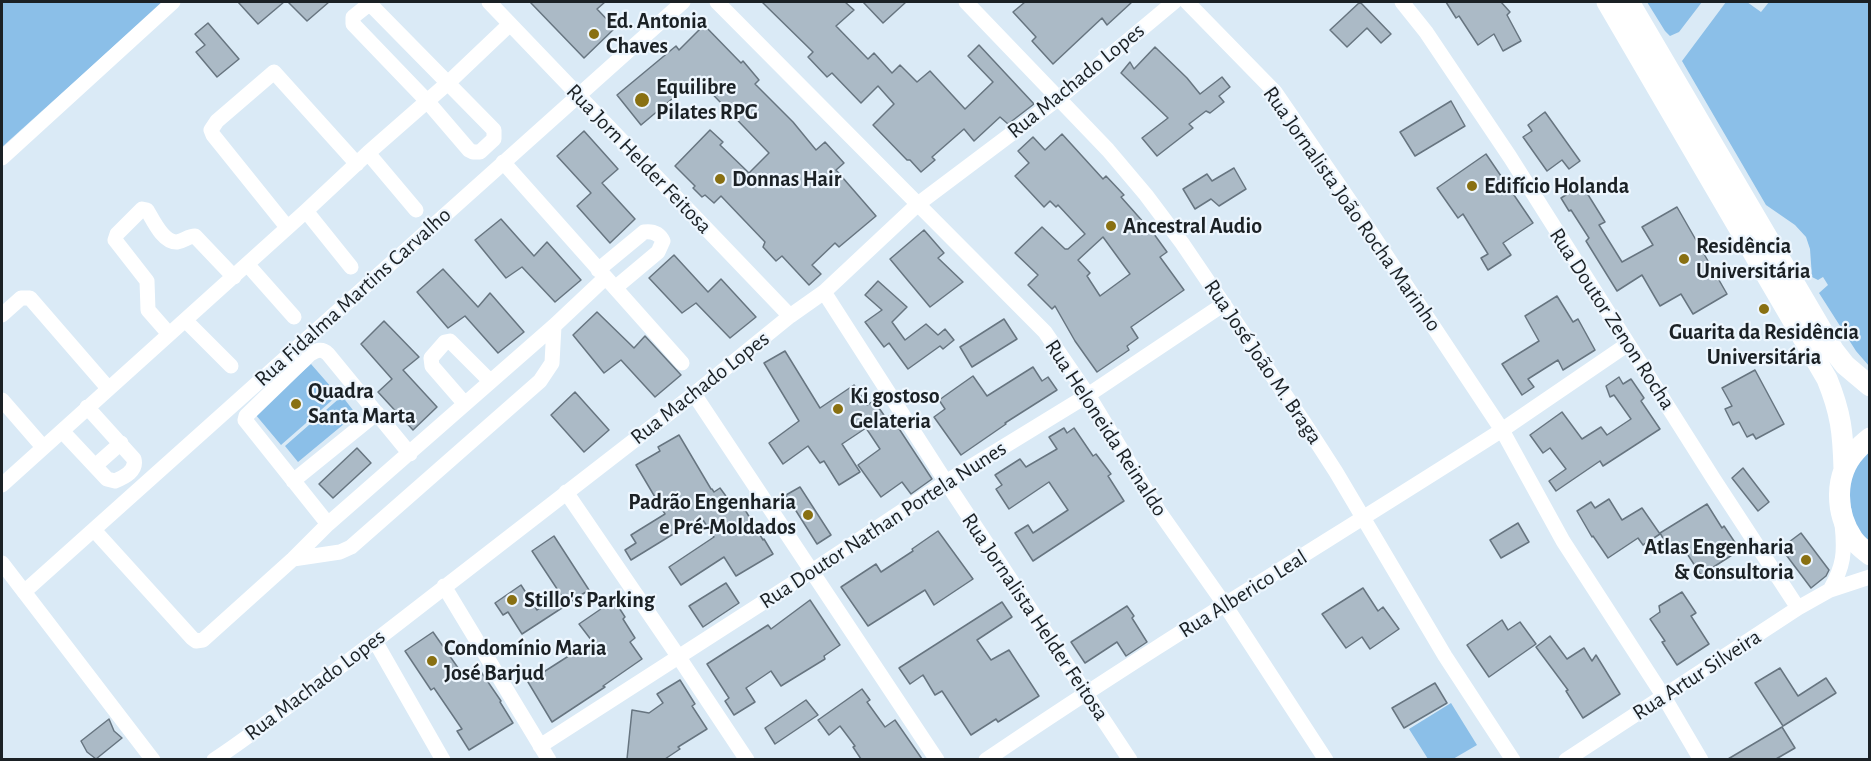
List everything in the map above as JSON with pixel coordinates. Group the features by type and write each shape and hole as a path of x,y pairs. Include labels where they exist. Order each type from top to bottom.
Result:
{"main road":[{"path":"1607,2 1827,379 1836,400 1843,432 1844,469 1839,493 1842,517 1853,540 1869,555"},
{"path":"1629,2 1834,351 1845,365 1869,386"},
{"path":"1844,469 1854,452 1869,438"}],"street":[{"path":"2,158 173,2"},
{"name":"Rua Jorn Helder Feitosa","path":"489,2 790,316"},
{"name":"Rua Fidalma Martins Carvalho","path":"24,592 683,2"},
{"name":"Rua Heloneida Reinaldo","path":"717,2 1045,332 1088,395 1158,510 1225,605 1326,759"},
{"name":"Rua José João M. Braga","path":"966,2 1059,98 1146,195 1224,304 1305,424 1445,656 1513,759"},
{"name":"Rua Machado Lopes","path":"214,759 256,732 375,641 694,394 790,316 824,292 918,204 1059,98 1174,2"},
{"name":"Rua Jornalista João Rocha Marinho","path":"1187,2 1275,92 1358,213 1502,430 1563,541 1664,697 1701,759"},
{"name":"Rua Doutor Zenon Rocha","path":"1402,2 1426,32 1510,157 1798,609"},
{"path":"368,5 372,6 449,82 494,129 494,139 480,152 469,150 427,101 353,24 353,17 368,5"},
{"path":"2,485 306,212 510,24"},
{"path":"287,227 211,130 217,121 274,72 416,210"},
{"path":"502,162 682,363"},
{"path":"169,334 148,309 147,281 115,240 117,234 142,209 147,210 168,239 178,242 195,236 234,277"},
{"path":"306,212 351,267"},
{"path":"247,264 294,317"},
{"path":"94,530 192,638 200,641 293,559 328,524 606,279"},
{"name":"Rua Jornalista Helder Feitosa","path":"824,292 946,482 1130,759"},
{"path":"2,315 21,298 30,298 108,388"},
{"name":"Rua Doutor Nathan Portela Nunes","path":"540,746 946,482 1088,395 1224,304"},
{"path":"185,320 231,366"},
{"path":"293,559 340,552 351,547 540,381 552,363 554,326"},
{"path":"465,404 432,366 431,358 445,342 450,341 490,381"},
{"path":"1502,430 1628,344"},
{"path":"328,524 245,420 246,416 310,354 317,350 324,350 410,454"},
{"path":"694,394 937,759"},
{"path":"2,400 43,447"},
{"path":"62,431 111,481 129,474 134,466 134,459 87,407"},
{"path":"293,481 376,413"},
{"name":"Rua Alberico Leal","path":"986,759 1086,692 1502,430"},
{"path":"95,466 121,443"},
{"path":"566,492 747,759"},
{"path":"1830,590 1843,562 1842,517"},
{"path":"2,563 153,759"},
{"name":"Rua Artur Silveira","path":"1566,759 1798,609 1830,590 1869,577"},
{"path":"444,586 549,759"},
{"path":"375,641 443,759"}],"shaded area":[{"path":"2,2 163,2 2,147"},
{"path":"1647,2 1702,2 1679,32 1670,36"},
{"path":"1726,2 1747,2 1761,12 1769,2 1869,2 1869,366 1856,351 1819,293 1828,285 1823,277 1818,280 1812,277 1810,249 1806,237 1795,225 1766,205 1682,61"},
{"name":"Quadra Santa Marta","path":"311,364 338,395 281,445 255,414"},
{"path":"342,396 356,414 298,462 285,446"},
{"path":"1869,449 1869,544 1854,524 1848,491 1851,474"},
{"path":"1451,703 1477,745 1453,759 1428,759 1409,729"}],"building":[{"path":"238,2 284,2 258,24"},
{"path":"288,2 329,2 307,21"},
{"name":"Ed. Antonia Chaves","path":"530,2 605,2 597,9 615,28 584,58"},
{"path":"762,2 845,2 854,10 836,26 868,59 874,53 892,73 900,65 917,82 930,71 965,109 993,82 968,56 979,45 1034,104 1008,124 1000,117 974,141 964,129 932,157 935,160 921,172 873,125 894,104 878,86 861,103 832,73 827,77 808,57 813,52"},
{"path":"863,2 906,2 883,23"},
{"path":"1025,2 1132,2 1107,25 1102,18 1053,64 1032,41 1036,37 1013,12"},
{"path":"1360,2 1391,34 1381,43 1367,28 1347,47 1330,30"},
{"path":"1446,2 1501,2 1510,12 1507,15 1521,41 1503,51 1494,34 1478,45 1459,16 1456,18"},
{"path":"208,23 239,59 217,77 196,52 205,45 195,34"},
{"path":"704,25 741,63 743,61 759,80 755,84 793,122 816,150 825,142 844,163 836,170 876,216 839,247 835,243 812,265 821,274 809,285 782,256 776,261 763,247 765,242 721,196 714,203 705,195 702,197 693,188 695,186 675,166 710,130 723,142 720,145 749,173 769,153 697,78 641,125 617,95 676,46 679,50"},
{"path":"1155,47 1200,94 1222,77 1230,87 1219,96 1224,102 1210,113 1206,111 1189,124 1193,128 1157,156 1142,138 1168,118 1121,73 1130,62 1134,69"},
{"path":"1451,101 1465,126 1415,156 1400,132"},
{"path":"1545,112 1580,161 1569,169 1562,160 1547,171 1523,137 1532,131 1528,125"},
{"path":"584,131 618,169 602,183 635,219 610,243 577,206 591,193 557,156"},
{"path":"1062,134 1103,179 1106,176 1124,195 1121,197 1146,223 1167,252 1160,257 1184,290 1131,327 1138,338 1127,346 1129,350 1097,372 1075,341 1055,306 1052,309 1028,285 1038,275 1015,253 1042,227 1065,249 1085,234 1058,205 1056,207 1050,201 1044,207 1015,176 1029,163 1018,151 1033,137 1045,150","holes":["1103,237 1130,274 1100,296 1087,276 1090,273 1078,260"]},
{"path":"1486,154 1533,223 1503,243 1511,255 1488,270 1481,258 1488,254 1463,214 1458,218 1437,188"},
{"path":"1234,168 1246,189 1219,206 1211,199 1195,209 1183,189 1207,174 1212,181"},
{"name":"Residência Universitária","path":"1582,185 1605,222 1599,225 1622,262 1653,245 1642,227 1677,207 1727,294 1693,314 1681,294 1660,306 1642,275 1617,291 1586,241 1589,238 1561,198"},
{"path":"501,219 534,256 547,242 581,280 555,302 522,267 506,278 475,240"},
{"path":"924,230 944,253 938,258 963,282 930,307 890,259"},
{"path":"674,255 708,292 721,279 756,317 730,338 696,303 682,313 649,278"},
{"path":"443,269 478,307 490,293 524,332 498,353 465,316 448,328 417,292"},
{"path":"878,281 907,307 892,322 905,340 926,324 938,335 945,329 954,340 943,349 940,346 908,369 889,343 884,347 865,322 882,310 865,295"},
{"path":"1557,296 1573,322 1578,319 1595,350 1563,370 1558,360 1528,379 1534,387 1522,395 1502,364 1539,341 1525,316"},
{"path":"597,312 634,348 645,336 681,375 655,397 621,360 604,373 573,335"},
{"path":"1004,319 1017,339 972,367 960,347"},
{"path":"384,321 419,357 403,370 437,407 413,430 378,392 392,379 361,344"},
{"path":"785,351 820,408 854,385 867,405 874,401 886,418 890,415 932,479 911,494 902,482 881,497 858,465 880,449 866,428 842,444 860,472 839,485 824,461 820,463 808,446 783,464 769,443 799,421 764,363"},
{"path":"1033,367 1042,381 1048,377 1057,390 1005,423 961,455 934,417 945,409 939,400 973,376 987,396"},
{"path":"1755,370 1784,424 1756,439 1753,434 1747,437 1739,422 1733,425 1725,409 1732,406 1722,388"},
{"path":"1619,377 1623,384 1631,379 1644,398 1641,401 1660,429 1603,466 1600,461 1556,491 1549,481 1566,469 1550,448 1543,453 1530,435 1562,412 1582,439 1601,427 1607,435 1631,419 1614,395 1610,397 1606,386"},
{"path":"575,392 609,430 584,452 551,415"},
{"path":"1064,428 1067,433 1074,428 1093,456 1096,454 1111,474 1108,476 1124,501 1033,561 1015,533 1028,525 1033,533 1068,510 1049,482 1009,509 996,489 1002,485 995,475 1020,459 1026,467 1057,449 1049,437"},
{"path":"679,435 711,489 714,492 720,488 731,503 738,498 773,554 736,576 724,557 681,585 669,567 714,537 701,517 631,560 625,550 636,543 631,535 665,514 636,465 660,451 658,447"},
{"path":"357,448 371,463 333,498 319,484"},
{"path":"1743,468 1769,502 1758,511 1732,478"},
{"name":"Padrão Engenharia e Pré-Moldados","path":"800,487 831,535 817,544 786,495"},
{"path":"1609,499 1622,520 1642,508 1660,534 1643,545 1638,538 1608,558 1577,511 1591,502 1595,508"},
{"path":"1707,504 1722,528 1724,526 1740,550 1701,575 1684,549 1673,555 1660,533"},
{"path":"1518,523 1529,542 1501,558 1490,540"},
{"path":"938,531 973,579 934,605 925,590 868,626 841,587 876,564 881,572"},
{"name":"Atlas Engenharia & Consultoria","path":"1801,533 1829,570 1826,576 1811,588 1781,548"},
{"path":"554,536 589,590 567,604 532,551"},
{"path":"726,583 739,603 703,627 689,606"},
{"path":"521,585 537,610 558,596 565,606 522,634 508,612 503,615 495,603"},
{"path":"1363,588 1378,611 1383,607 1399,629 1370,649 1362,637 1346,648 1322,614"},
{"path":"1682,592 1696,613 1691,616 1709,644 1677,665 1650,619 1660,612 1659,606"},
{"path":"614,600 635,638 630,642 642,659 552,722 528,682 592,641 579,624"},
{"path":"810,600 840,645 824,656 825,659 781,686 771,671 746,688 755,702 734,715 725,701 729,698 707,664 768,625 771,629"},
{"path":"1002,602 1012,617 977,640 991,660 1009,650 1039,696 998,722 996,719 971,735 942,691 935,695 923,675 910,684 899,668"},
{"path":"1127,606 1147,642 1126,656 1117,642 1085,663 1071,642"},
{"path":"1502,620 1508,630 1520,622 1536,644 1489,677 1467,645"},
{"path":"433,632 463,675 477,666 513,723 469,750 457,731 462,729 434,688 431,690 405,651"},
{"path":"1550,636 1567,659 1584,648 1592,661 1596,655 1620,694 1583,718 1566,691 1568,690 1536,647"},
{"path":"1780,668 1798,696 1826,678 1836,693 1783,726 1755,683"},
{"path":"680,680 695,704 692,706 707,729 678,747 680,749 665,759 627,759 632,710 649,713 663,703 657,694"},
{"path":"1435,683 1447,703 1404,728 1392,708"},
{"path":"862,689 870,700 867,702 885,727 895,720 922,759 861,759 853,747 855,746 840,726 829,735 818,720"},
{"path":"806,700 818,715 775,744 765,728"},
{"path":"109,719 114,731 122,738 96,759 87,752 81,741"},
{"path":"1782,727 1795,748 1776,759 1728,759"}],"place":[{"name":"Ed. Antonia Chaves","path":"594,34"},
{"name":"Equilibre Pilates RPG","path":"642,100"},
{"name":"Donnas Hair","path":"720,179"},
{"name":"Edifício Holanda","path":"1472,186"},
{"name":"Ancestral Audio","path":"1111,226"},
{"name":"Residência Universitária","path":"1684,259"},
{"name":"Guarita da Residência Universitária","path":"1764,309"},
{"name":"Quadra Santa Marta","path":"296,404"},
{"name":"Ki gostoso Gelateria","path":"838,409"},
{"name":"Padrão Engenharia e Pré-Moldados","path":"808,515"},
{"name":"Atlas Engenharia & Consultoria","path":"1806,560"},
{"name":"Stillo's Parking","path":"512,600"},
{"name":"Condomínio Maria José Barjud","path":"432,661"}]}
